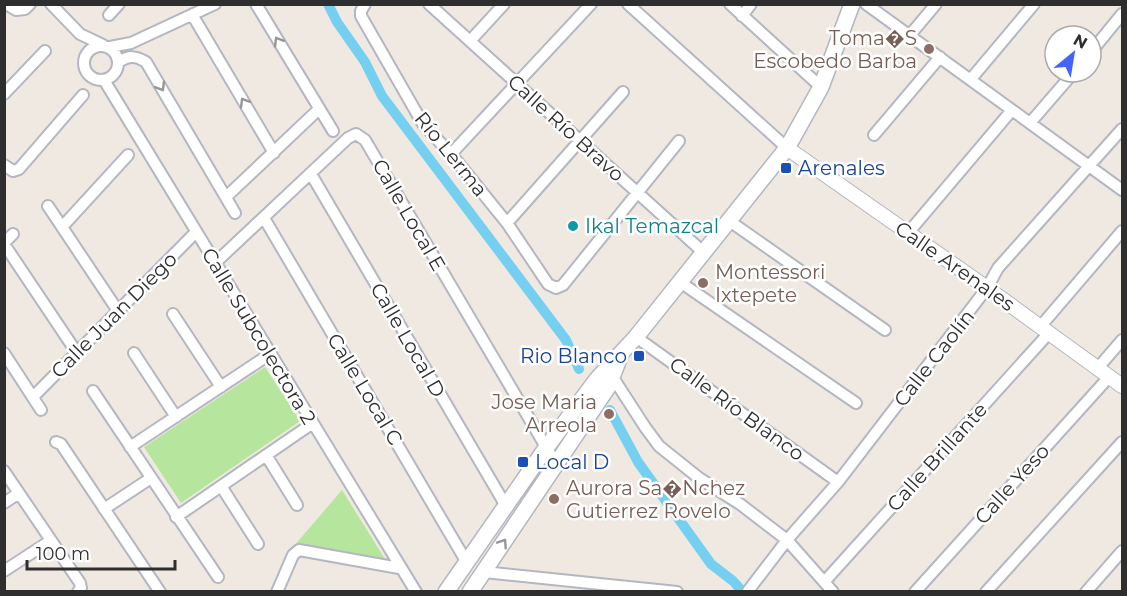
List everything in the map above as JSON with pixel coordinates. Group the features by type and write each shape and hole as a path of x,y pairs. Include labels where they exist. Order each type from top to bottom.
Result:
{"main road":[{"path":"470,591 556,464 622,353 787,148 821,87 852,4"},
{"path":"446,591 546,448 609,372"}],"street":[{"path":"6,4 16,10 25,9 30,4"},
{"path":"51,4 80,34 115,51 119,62 115,74 104,80 94,79 87,73 84,64 86,54 80,34"},
{"path":"109,15 119,4"},
{"path":"86,54 96,46 131,43 215,4"},
{"path":"256,4 333,131"},
{"name":"Calle Río Bravo","path":"429,4 703,252"},
{"path":"470,41 504,4"},
{"path":"451,154 591,4"},
{"path":"628,4 787,148"},
{"path":"730,4 821,87"},
{"path":"742,16 752,4"},
{"path":"866,4 1122,190"},
{"path":"910,35 936,4"},
{"path":"971,79 1034,4"},
{"name":"Río Lerma","path":"363,8 361,16 423,124 451,154 507,223 548,284 556,288 563,285 637,192"},
{"path":"1103,37 1122,14"},
{"path":"193,16 274,153"},
{"path":"4,94 45,51"},
{"path":"119,62 129,57 137,57 146,62 235,213"},
{"path":"874,135 940,57"},
{"name":"Calle Subcolectora 2","path":"104,80 399,568 416,591"},
{"path":"1030,123 1064,84"},
{"path":"507,223 623,92"},
{"path":"9,168 19,169 83,95"},
{"path":"226,197 319,109"},
{"path":"908,233 1012,110"},
{"name":"Calle Caolín","path":"747,591 787,540 838,482 987,288 998,268 1122,129"},
{"name":"Calle Local E","path":"215,263 348,138 356,134 365,140 556,464"},
{"path":"637,192 680,141"},
{"name":"Calle Arenales","path":"787,148 1122,386"},
{"path":"62,227 128,155"},
{"name":"Calle Local D","path":"311,174 506,506"},
{"path":"48,206 118,311"},
{"name":"Calle Local C","path":"264,218 466,561"},
{"path":"728,220 885,330"},
{"name":"Calle Brillante","path":"825,581 1045,330 1122,231"},
{"name":"Calle Juan Diego","path":"33,397 196,232"},
{"path":"13,234 4,244 77,353"},
{"path":"680,282 856,403"},
{"path":"173,314 221,387"},
{"name":"Calle Río Blanco","path":"636,337 838,482"},
{"name":"Calle Yeso","path":"915,591 1103,373 1122,340"},
{"path":"4,352 41,410"},
{"path":"134,353 176,417"},
{"path":"130,447 270,354"},
{"path":"609,372 645,427 669,455 787,540 833,591"},
{"path":"93,391 218,577"},
{"path":"176,517 313,423"},
{"path":"56,442 61,444 160,591"},
{"path":"986,591 1122,442"},
{"path":"266,455 297,505"},
{"path":"4,471 80,583 81,588 78,591"},
{"path":"104,509 151,478"},
{"path":"221,486 258,544"},
{"path":"4,503 19,493"},
{"path":"4,571 50,541"},
{"path":"278,591 293,555 299,550 399,568"},
{"path":"1086,591 1122,551"},
{"path":"484,572 677,591"}],"green space":[{"path":"265,367 300,421 181,503 144,447"},
{"path":"342,490 385,559 294,546"}],"waterway":[{"path":"328,4 337,22 365,62 382,96 566,340 579,369"},
{"path":"610,410 638,462 711,564 743,592"}],"place":[{"name":"Toma�S Escobedo Barba","path":"929,49"},
{"name":"Arenales","path":"786,168"},
{"name":"Ikal Temazcal","path":"573,226"},
{"name":"Montessori Ixtepete","path":"703,283"},
{"name":"Rio Blanco","path":"639,356"},
{"name":"Jose Maria Arreola","path":"609,414"},
{"name":"Local D","path":"523,462"},
{"name":"Aurora Sa�Nchez Gutierrez Rovelo","path":"554,499"}]}
